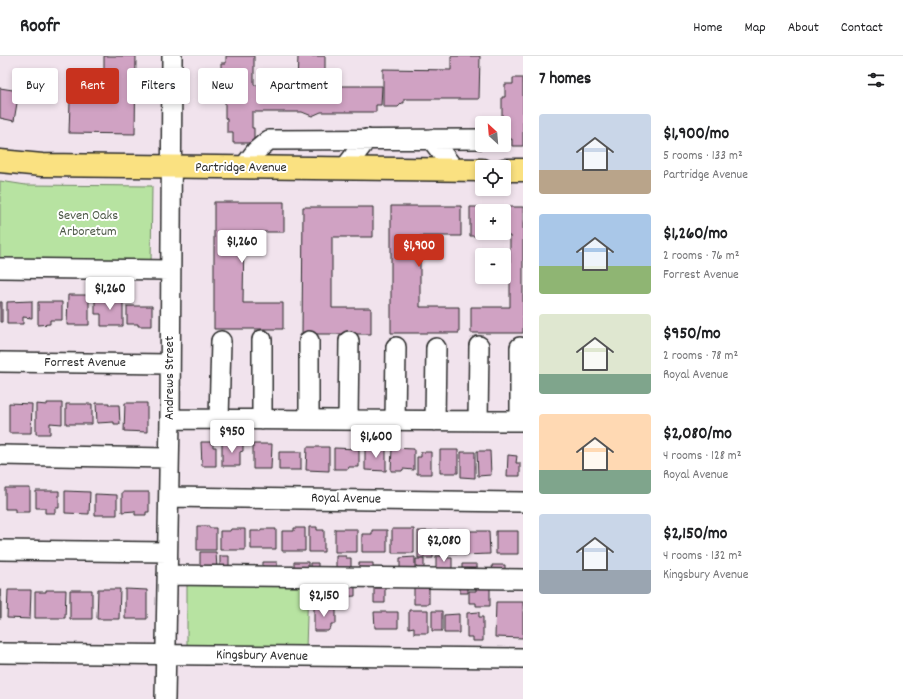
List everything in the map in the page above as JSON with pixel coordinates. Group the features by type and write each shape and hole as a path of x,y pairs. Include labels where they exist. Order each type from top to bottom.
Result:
{"main road":[{"name":"Partridge Avenue","path":"0,161 42,166 475,170"},
{"path":"511,170 523,170"}],"street":[{"name":"Andrews Street","path":"166,699 169,497 168,458 170,419 169,364 172,56"},
{"path":"344,169 367,139"},
{"path":"431,139 455,170"},
{"path":"243,168 256,151 269,140 475,139"},
{"path":"0,268 170,270"},
{"path":"262,340 262,420"},
{"path":"219,419 221,341"},
{"path":"309,420 310,341"},
{"path":"348,420 349,342"},
{"path":"478,421 479,346"},
{"path":"395,421 396,347"},
{"path":"170,419 521,421 520,347"},
{"path":"435,421 436,348"},
{"name":"Forrest Avenue","path":"0,362 169,364"},
{"path":"0,455 168,458"},
{"name":"Royal Avenue","path":"169,497 523,502"},
{"path":"0,550 167,552"},
{"path":"168,575 523,579"},
{"name":"Kingsbury Avenue","path":"0,653 523,658"}],"green space":[{"name":"Seven Oaks Arboretum","path":"0,181 26,185 152,186 151,264 0,262"},
{"path":"187,583 308,583 306,649 187,648"}],"building":[{"path":"104,56 136,56 136,68 127,68 127,104 135,104 135,134 69,133 70,104 119,104 119,68 104,68"},
{"path":"226,56 254,56 254,85 256,85 256,104 342,104 342,86 382,86 381,105 376,105 376,112 321,112 312,116 302,112 252,112 254,143 233,143 233,132 227,132 225,104 248,104 248,68 221,68 221,63 226,63"},
{"path":"298,56 325,56 325,68 298,68"},
{"path":"451,56 480,56 479,99 404,99 404,103 398,107 383,107 383,69 451,70"},
{"path":"513,78 523,78 523,146 512,146 511,116 502,116 502,97 505,97 505,84 513,84"},
{"path":"0,88 12,90 12,104 17,104 14,121 0,118"},
{"path":"214,202 284,202 284,232 244,232 243,303 283,303 283,329 214,329"},
{"path":"391,206 461,206 461,236 420,236 420,307 459,307 459,333 391,333"},
{"path":"303,207 373,207 373,237 332,237 332,308 371,308 371,334 302,334"},
{"path":"470,207 475,207 475,236 470,236"},
{"path":"511,207 523,207 523,333 471,333 471,307 510,307"},
{"path":"68,295 89,295 89,325 67,325"},
{"path":"95,297 123,297 123,326 101,326 101,314 95,314"},
{"path":"32,301 32,318 23,317 23,324 7,324 7,302"},
{"path":"0,302 2,302 2,322 0,322"},
{"path":"38,302 62,302 62,320 50,320 50,324 38,325"},
{"path":"127,306 152,306 152,326 127,324"},
{"path":"9,403 32,404 31,433 9,433"},
{"path":"47,403 62,403 62,424 50,423 50,434 36,434 36,404 47,405"},
{"path":"96,403 119,405 120,424 114,424 114,422 97,423"},
{"path":"125,403 147,403 147,432 124,431"},
{"path":"66,404 92,404 92,424 66,424"},
{"path":"201,442 211,442 213,447 216,447 216,466 202,466"},
{"path":"222,442 243,442 243,451 240,452 240,466 222,466"},
{"path":"253,444 272,444 271,469 253,469"},
{"path":"307,447 329,447 329,471 306,470"},
{"path":"334,448 359,449 359,467 334,469"},
{"path":"365,448 386,448 386,471 365,470"},
{"path":"392,448 414,449 414,470 403,469 402,471 391,471"},
{"path":"440,450 458,450 458,473 440,473"},
{"path":"477,451 490,451 491,475 478,476"},
{"path":"279,452 301,452 301,470 279,470"},
{"path":"421,452 431,452 431,474 417,474 417,457 421,457"},
{"path":"461,452 475,452 475,478 461,477"},
{"path":"508,455 517,456 516,463 520,463 520,476 507,476"},
{"path":"5,488 30,488 30,512 15,512 15,509 5,509"},
{"path":"36,491 59,491 59,508 55,508 55,513 45,513 45,508 36,508"},
{"path":"65,491 90,492 89,514 65,513"},
{"path":"122,492 149,492 149,512 146,512 146,515 135,515 135,511 122,512"},
{"path":"95,494 117,495 117,515 95,515"},
{"path":"197,526 209,526 209,528 216,528 216,550 197,550"},
{"path":"309,527 317,527 317,530 324,530 324,552 309,552"},
{"path":"294,528 305,528 305,551 282,551 282,531 294,531"},
{"path":"231,529 245,529 245,550 220,550 220,531 230,531"},
{"path":"261,529 276,529 276,549 251,549 251,531 261,531"},
{"path":"335,529 357,529 357,552 335,552"},
{"path":"392,529 414,529 414,553 392,553"},
{"path":"372,530 387,530 387,552 362,552 362,534 372,534"},
{"path":"437,530 459,530 459,553 437,553"},
{"path":"418,531 433,531 433,558 418,558"},
{"path":"462,531 489,531 490,554 463,555"},
{"path":"496,531 518,531 518,554 496,554"},
{"path":"200,552 216,552 217,569 200,569"},
{"path":"220,556 229,556 229,569 220,569"},
{"path":"336,556 346,556 346,558 351,558 351,571 336,571"},
{"path":"436,556 452,558 452,570 436,570"},
{"path":"415,557 415,572 400,572 400,558"},
{"path":"416,559 424,559 424,572 416,572"},
{"path":"263,562 277,562 277,571 263,571"},
{"path":"294,562 308,562 308,572 294,572"},
{"path":"310,563 318,563 318,572 310,572"},
{"path":"359,563 373,563 373,573 359,573"},
{"path":"462,564 477,564 477,573 462,573"},
{"path":"492,565 505,565 505,573 493,573"},
{"path":"340,584 355,584 355,596 340,597"},
{"path":"309,585 323,585 323,599 309,599"},
{"path":"460,586 468,586 468,593 460,593"},
{"path":"414,587 429,587 429,604 414,604"},
{"path":"374,588 385,588 385,603 374,603"},
{"path":"476,588 490,588 490,606 476,606 476,603 469,603 469,591 476,591"},
{"path":"98,589 120,589 119,619 97,619"},
{"path":"125,589 147,590 147,619 125,619"},
{"path":"1,590 1,618 0,618"},
{"path":"8,590 31,590 30,619 7,618"},
{"path":"46,590 66,590 65,618 35,618 35,592 46,592"},
{"path":"70,590 92,590 92,619 70,619"},
{"path":"496,602 523,602 523,638 495,637"},
{"path":"314,607 336,607 336,624 331,624 328,631 314,631"},
{"path":"409,610 428,610 428,633 414,633 414,627 409,628"},
{"path":"432,611 442,611 442,631 432,631"},
{"path":"374,612 398,612 398,628 375,628"},
{"path":"479,612 479,617 483,617 483,641 473,641 473,637 467,637 467,613"},
{"path":"459,614 459,633 444,633 444,615"}]}
